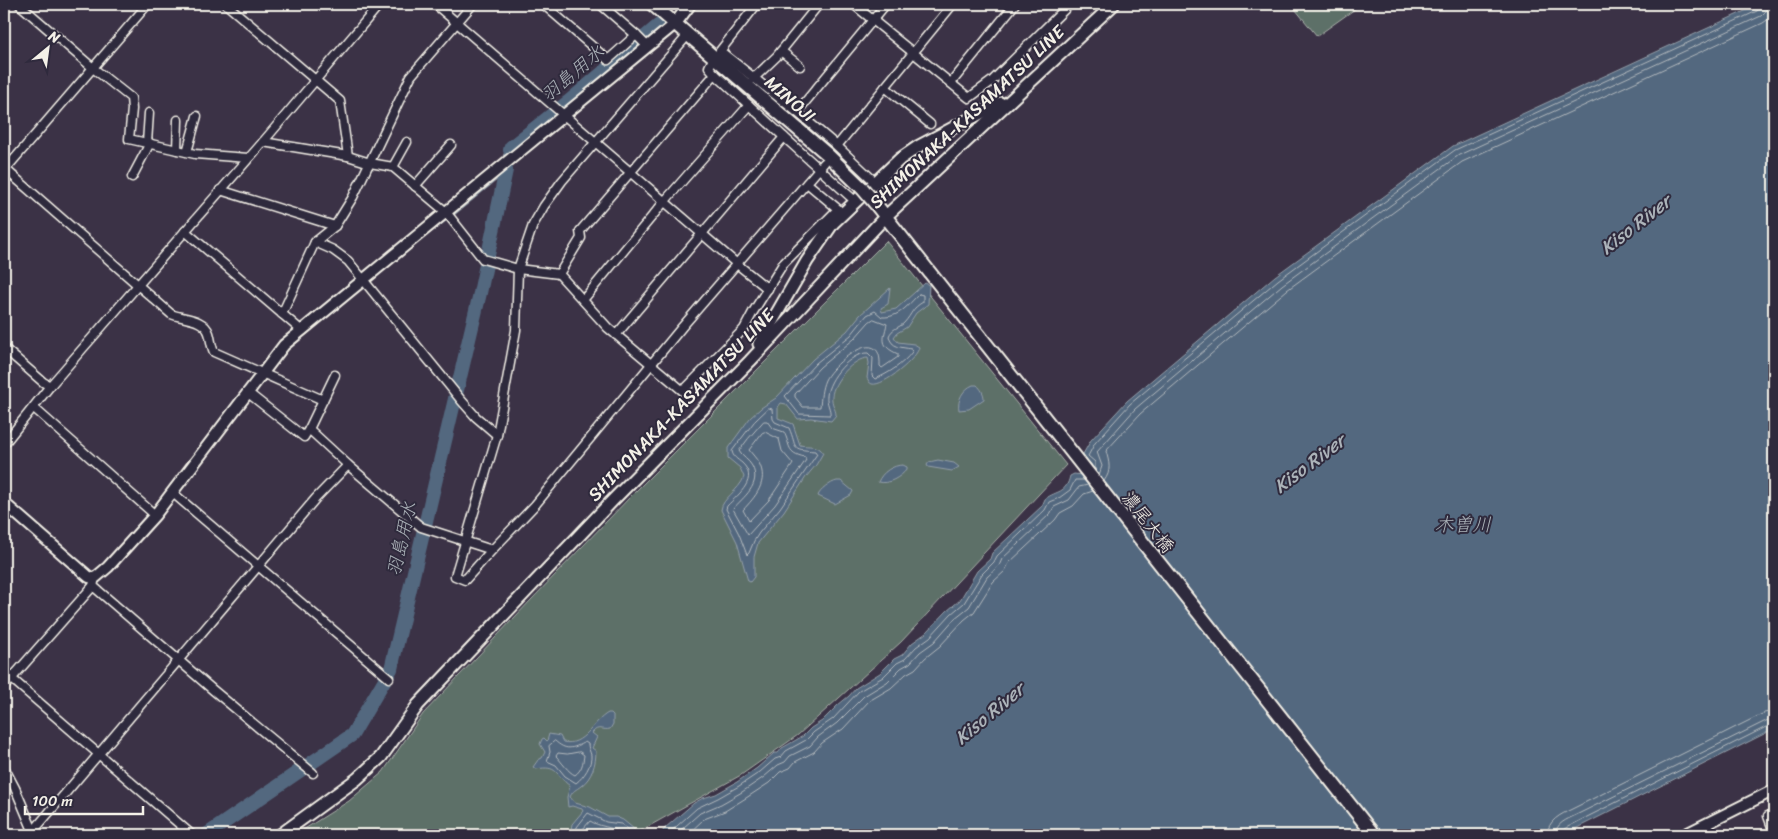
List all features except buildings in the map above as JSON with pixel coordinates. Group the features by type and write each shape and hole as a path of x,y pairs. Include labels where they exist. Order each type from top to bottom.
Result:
{"main road":[{"name":"MINOJI","path":"652,4 688,35 716,54 827,154 862,188 895,229"},
{"path":"675,24 690,4"},
{"name":"SHIMONAKA-KASAMATSU LINE","path":"280,835 357,779 380,757 418,705 613,500 750,361 885,217 1114,4"},
{"path":"750,361 812,254 833,223 900,159 919,146 995,106 1027,84"},
{"name":"濃尾大橋","path":"895,229 1374,835"}],"street":[{"path":"19,4 131,98 129,139 187,152 248,158"},
{"path":"148,4 4,169 139,284 171,314 196,321 205,326 214,352 323,400"},
{"path":"226,4 340,101 348,156"},
{"path":"4,444 50,386 263,142 380,4"},
{"path":"434,4 563,113 701,234 768,289"},
{"path":"282,314 315,242 335,226 353,196 411,76 473,4"},
{"path":"543,4 608,60 637,36"},
{"path":"600,4 647,46"},
{"path":"757,4 716,54 709,67 714,74 784,137 821,165 855,202"},
{"path":"753,79 781,51 819,4"},
{"path":"853,4 969,98 992,81 1070,4"},
{"path":"797,112 886,4"},
{"path":"837,146 953,4"},
{"path":"951,83 1015,4"},
{"path":"4,686 155,515 247,392 284,346 563,113 675,24"},
{"path":"688,35 562,181 533,225 518,269 516,330 497,435 455,576 465,580 535,504 821,165"},
{"path":"781,51 800,66"},
{"path":"716,54 797,112 876,183"},
{"path":"560,274 580,238 580,231 714,74"},
{"path":"885,87 930,124"},
{"path":"582,300 749,105"},
{"path":"132,178 148,143 149,113"},
{"path":"187,152 197,116"},
{"path":"177,150 178,120"},
{"path":"616,335 784,137"},
{"path":"263,142 348,156 370,163 393,167 446,212 484,259 518,269 560,274 616,335 683,391 744,329 783,264 838,209 807,182"},
{"path":"393,167 407,142"},
{"path":"415,186 451,145"},
{"path":"220,190 335,226"},
{"path":"185,231 302,331"},
{"path":"315,242 333,250 348,261 461,400 476,417 497,435"},
{"path":"4,348 50,386"},
{"path":"247,392 304,437 335,375"},
{"path":"34,408 155,515"},
{"path":"309,429 421,527 492,550"},
{"path":"32,834 316,498 348,465"},
{"path":"173,493 389,678"},
{"path":"4,503 89,577 179,660 313,773"},
{"path":"4,672 192,835"},
{"path":"4,767 16,788 32,834"},
{"path":"1684,835 1774,790"},
{"path":"1768,816 1774,832"},
{"path":"1708,835 1713,835"}],"green space":[{"path":"1291,4 1362,4 1317,36"},
{"path":"886,241 1066,465 901,642 798,735 741,775 633,835 295,835 349,801 383,772 423,714 631,496"}],"water":[{"name":"木曽川","path":"1760,4 1774,4 1774,729 1563,835 660,835 665,828 694,803 716,794 737,782 774,753 778,753 782,748 803,736 822,721 856,688 880,673 894,659 902,655 912,643 926,633 960,600 977,571 990,559 992,553 1042,506 1045,499 1063,489 1070,476 1074,474 1082,475 1091,468 1091,464 1082,456 1091,440 1127,401 1275,276 1453,146"},
{"path":"925,283 929,285 928,304 916,313 907,327 894,337 898,342 914,344 919,347 913,358 899,371 884,381 872,384 867,378 868,358 862,359 850,366 833,390 832,399 836,415 831,421 811,418 798,419 786,404 781,403 778,407 778,418 793,424 800,445 819,448 823,453 784,511 758,543 754,557 754,577 750,582 748,581 737,542 721,510 724,502 742,482 744,477 740,468 728,458 728,448 750,418 776,398 813,359 847,331 860,315 890,288 888,304 881,308 882,312 896,309"},
{"path":"973,385 977,385 980,388 984,399 969,409 959,410 961,395"},
{"path":"938,460 954,463 959,467 952,471 928,467 929,462"},
{"path":"903,465 907,469 901,475 890,481 878,482 888,470 895,466"},
{"path":"841,481 853,491 851,495 835,504 818,496 826,487"},
{"path":"608,713 613,715 613,724 610,729 598,729 592,733 597,737 592,748 596,751 593,770 585,783 573,791 570,797 575,803 590,807 608,817 616,817 623,820 634,829 633,835 570,835 572,824 583,811 572,806 568,807 567,797 570,786 556,771 549,768 536,769 533,767 545,752 540,744 544,738 547,741 549,734 560,736 563,742 577,741"}],"waterway":[{"name":"羽島用水","path":"510,150 511,147 568,102 659,25"},
{"path":"504,156 510,143 608,63"},
{"name":"羽島用水","path":"206,835 352,735 391,669 480,293 506,170"},
{"path":"454,214 498,178 498,176"},
{"path":"407,250 447,219"}],"water label":[{"name":"Kiso River","path":"1635,224"},
{"name":"Kiso River","path":"1309,463"},
{"name":"Kiso River","path":"989,713"}]}
